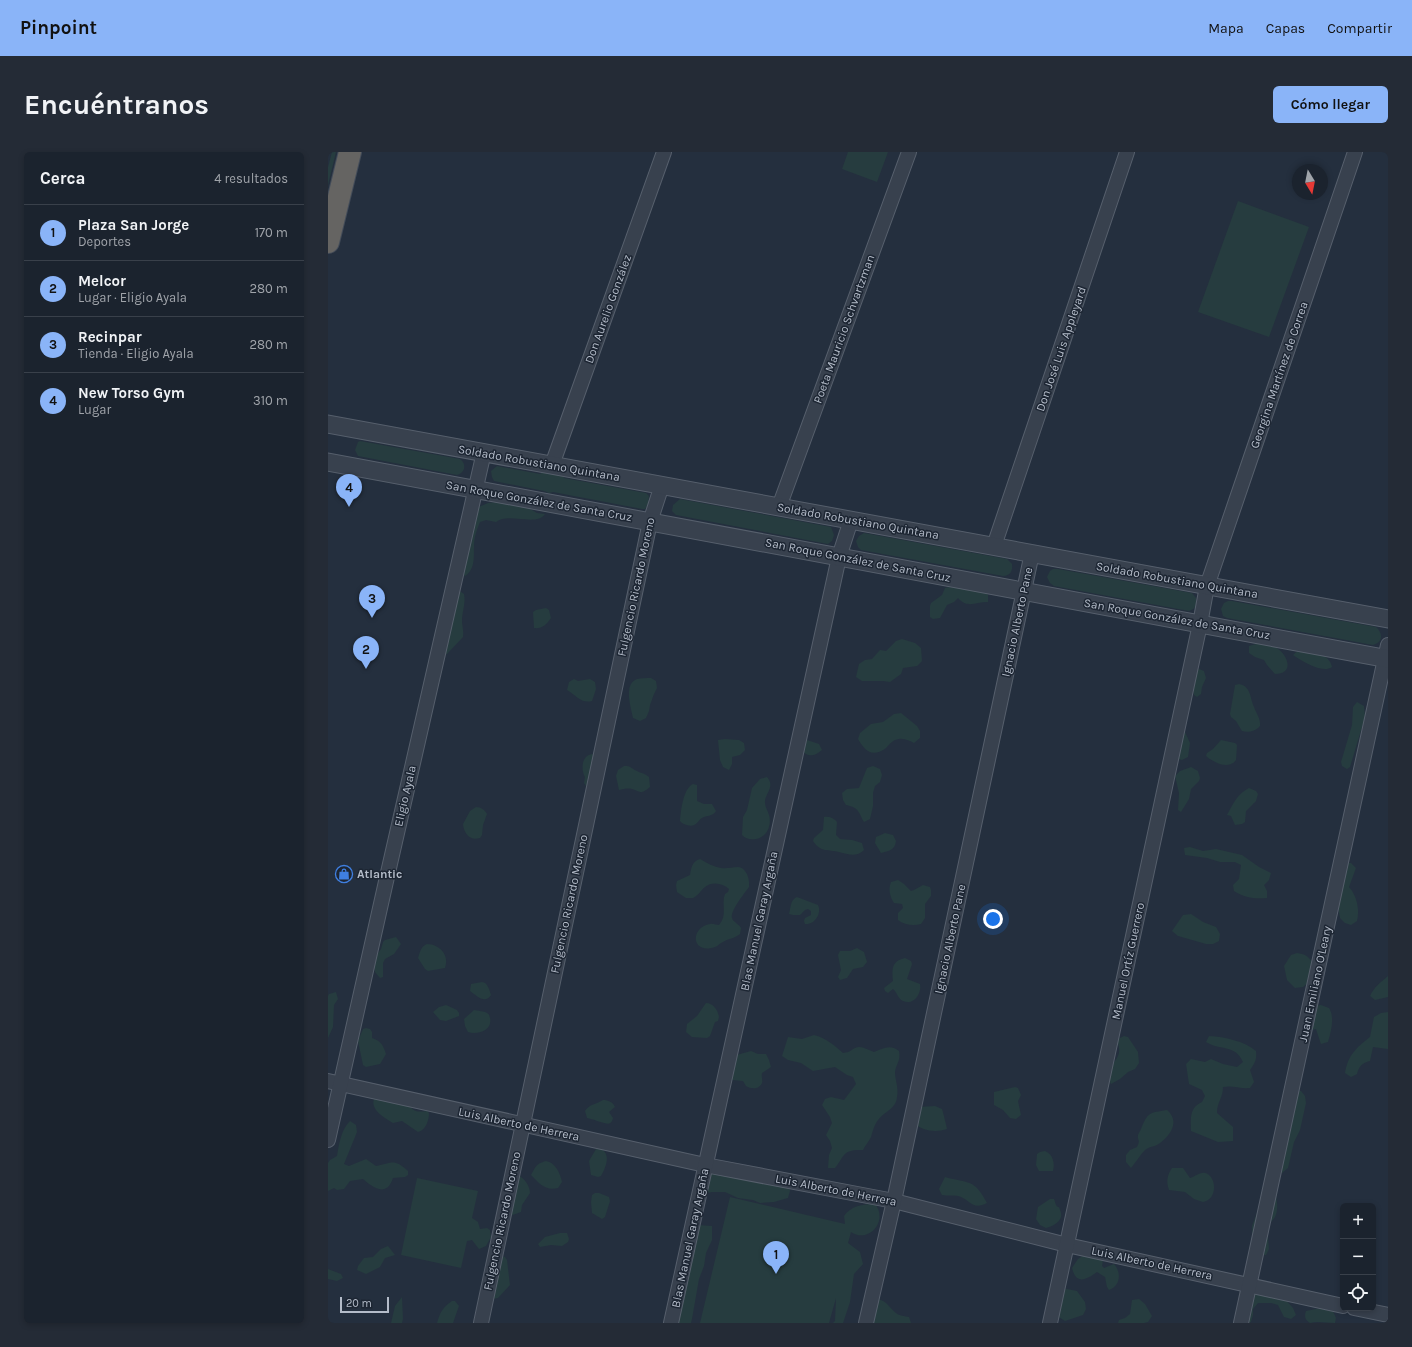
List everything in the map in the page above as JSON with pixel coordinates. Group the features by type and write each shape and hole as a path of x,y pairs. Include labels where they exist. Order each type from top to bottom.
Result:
{"highway":[{"path":"328,242 350,152"}],"street":[{"name":"Don Aurelio González","path":"552,465 664,152"},
{"name":"Poeta Mauricio Schvartzman","path":"779,507 909,152"},
{"name":"Don José Luis Appleyard","path":"994,546 1127,152"},
{"name":"Georgina Martínez de Correa","path":"1206,592 1355,152"},
{"name":"Soldado Robustiano Quintana","path":"328,424 994,546 1206,592 1388,619"},
{"name":"Eligio Ayala","path":"328,1140 334,1083 484,452"},
{"name":"San Roque González de Santa Cruz","path":"328,462 1200,624 1387,654"},
{"name":"Fulgencio Ricardo Moreno","path":"481,1323 650,522 662,485"},
{"name":"Blas Manuel Garay Argaña","path":"671,1323 839,557 851,520"},
{"name":"Ignacio Alberto Pane","path":"866,1323 894,1201 1032,554"},
{"name":"Manuel Ortíz Guerrero","path":"1050,1323 1206,592"},
{"name":"Juan Emiliano O'Leary","path":"1240,1323 1387,654"},
{"name":"Luis Alberto de Herrera","path":"334,1083 705,1165 894,1201 1067,1245 1340,1305"},
{"path":"1367,1311 1388,1316"}],"green space":[{"path":"332,152 336,152 328,185 328,167"},
{"path":"848,152 888,152 877,182 842,169"},
{"path":"1238,201 1309,227 1269,337 1198,312"},
{"path":"360,441 460,459 464,463 464,468 460,474 457,475 358,456 355,450 358,442"},
{"path":"497,466 540,474 552,466 564,470 564,478 646,493 649,496 648,504 645,509 642,509 553,492 549,493 494,481 491,471"},
{"path":"680,499 831,527 834,535 832,541 828,544 676,515 672,511 673,505"},
{"path":"496,502 527,507 537,513 545,514 541,518 529,520 508,518 501,519 496,522 486,520 480,522 476,531 474,542 474,558 472,568 465,576 462,574 474,509 488,503"},
{"path":"864,533 1007,559 1012,564 1012,569 1009,574 1003,576 861,550 856,541 859,536"},
{"path":"1053,569 1192,593 1196,598 1195,608 1189,611 1054,586 1050,583 1047,577"},
{"path":"949,587 985,591 988,595 988,602 968,604 958,598 954,602 947,605 940,618 933,619 930,617 931,603 942,595 945,588"},
{"path":"458,590 464,594 462,621 463,637 447,654 443,656"},
{"path":"1228,601 1376,627 1380,632 1381,638 1376,644 1373,645 1227,618 1223,616 1221,609 1224,603"},
{"path":"546,608 549,610 551,618 544,626 534,628 533,612"},
{"path":"902,639 915,643 921,648 922,661 917,666 903,668 901,674 890,682 862,681 856,677 859,664 865,660 872,659 880,650 886,651 896,641"},
{"path":"1256,644 1271,645 1279,650 1286,658 1286,671 1275,674 1264,660 1249,653 1249,646"},
{"path":"1302,647 1324,656 1331,663 1332,667 1328,669 1318,668 1293,655"},
{"path":"1199,669 1204,671 1206,678 1201,694 1197,697 1194,695 1191,680"},
{"path":"651,678 656,681 657,688 646,718 640,721 633,718 629,696 630,686 637,679"},
{"path":"574,679 578,681 590,679 595,682 596,689 592,701 588,702 582,700 567,690 569,682"},
{"path":"1239,684 1246,687 1250,693 1260,721 1260,726 1252,731 1242,731 1230,714 1235,685"},
{"path":"1357,702 1364,706 1365,717 1350,767 1347,769 1342,766 1341,762 1352,725 1353,707"},
{"path":"901,713 917,726 920,731 920,738 914,743 905,739 895,740 881,751 873,753 869,752 863,747 858,739 860,733 871,724 883,722 894,714"},
{"path":"1182,730 1185,732 1190,743 1188,757 1182,760 1178,759 1172,754"},
{"path":"718,740 739,740 744,743 745,750 740,755 732,757 732,764 729,770 723,767 720,760"},
{"path":"807,740 819,744 822,750 813,755 804,753 799,747"},
{"path":"1221,740 1235,743 1237,745 1236,760 1229,765 1217,763 1206,756 1207,753"},
{"path":"592,754 597,756 588,785 586,786 584,783 585,777 583,764 586,757"},
{"path":"624,766 630,767 649,777 650,787 641,792 630,789 619,790 616,776 618,770"},
{"path":"873,766 880,769 882,775 880,782 875,786 873,793 873,806 870,819 864,822 856,809 846,805 843,800 842,793 847,789 859,788 867,768"},
{"path":"1191,767 1198,771 1200,778 1191,789 1189,799 1181,812 1178,810 1179,793 1175,776 1180,771"},
{"path":"767,777 770,784 765,800 765,806 770,819 768,830 760,838 748,839 742,835 743,817 747,810 752,788 760,779"},
{"path":"693,784 697,785 697,801 704,804 712,804 716,811 690,826 680,821 685,795 687,790"},
{"path":"1249,788 1256,791 1258,794 1256,801 1246,811 1245,822 1235,825 1231,816 1227,815 1238,796"},
{"path":"476,807 483,809 487,814 483,825 482,835 480,838 476,839 470,838 466,834 463,824 470,811"},
{"path":"824,817 834,819 837,822 836,835 840,839 862,843 864,850 858,854 852,855 825,850 816,845 813,841 814,838 823,830"},
{"path":"885,833 893,835 896,841 891,850 881,853 875,843 876,837"},
{"path":"1190,847 1203,851 1216,849 1242,855 1259,867 1271,873 1269,880 1264,885 1267,891 1267,898 1250,898 1234,891 1233,885 1239,879 1241,865 1235,862 1220,862 1207,858 1185,855 1184,848"},
{"path":"700,859 710,865 718,867 741,868 746,872 749,881 749,887 738,902 732,915 732,918 741,928 740,934 716,947 702,947 696,940 696,935 703,926 711,924 719,925 722,921 724,913 724,898 729,889 721,884 714,883 705,887 693,898 686,898 677,892 677,881 690,875 691,868 694,863"},
{"path":"1344,863 1351,863 1356,868 1349,887 1356,899 1358,917 1357,921 1351,925 1345,923 1340,918 1336,897 1329,878 1333,871"},
{"path":"898,880 911,891 923,885 930,887 931,896 925,904 925,918 921,924 909,925 898,920 898,913 903,908 902,904 894,903 891,896 890,885 891,882"},
{"path":"797,897 818,905 819,911 817,918 812,923 805,924 804,921 805,918 811,915 811,911 808,909 800,915 789,914 792,902"},
{"path":"1191,914 1203,922 1216,927 1220,934 1219,941 1213,944 1206,944 1178,936 1172,931 1183,915"},
{"path":"396,937 401,944 394,954 385,959 383,963 383,977 380,978 375,972 373,961 381,949 383,942"},
{"path":"427,944 436,946 445,955 445,968 428,971 425,969 418,958 420,951"},
{"path":"857,948 864,952 867,962 863,967 853,969 847,978 840,980 838,977 841,970 838,955 840,951 850,951"},
{"path":"1297,953 1306,956 1313,963 1309,982 1303,987 1295,988 1287,980 1284,966 1291,955"},
{"path":"905,958 911,961 912,964 907,979 920,984 920,991 918,995 911,1002 901,1000 893,989 888,993 884,988 893,981 893,966 900,959"},
{"path":"1388,976 1388,997 1375,1000 1370,996 1378,985"},
{"path":"482,982 487,985 491,995 486,999 480,998 470,991 471,984"},
{"path":"336,992 338,999 334,1005 333,1027 328,1038 328,996 329,994"},
{"path":"706,1003 711,1004 718,1012 718,1021 715,1022 710,1036 707,1038 692,1037 686,1032 687,1024 697,1016"},
{"path":"446,1005 457,1010 459,1016 446,1021 440,1020 433,1012 439,1007"},
{"path":"1321,1005 1329,1008 1332,1020 1328,1042 1321,1044 1316,1029 1309,1031 1313,1006"},
{"path":"474,1010 487,1013 489,1015 489,1026 484,1031 476,1033 468,1032 465,1026 464,1019"},
{"path":"1388,1012 1388,1049 1373,1047 1370,1061 1361,1065 1357,1074 1351,1077 1345,1073 1348,1061 1353,1052 1370,1037 1374,1017 1381,1013"},
{"path":"363,1029 370,1029 372,1032 372,1038 378,1040 384,1048 386,1054 380,1064 366,1067 363,1065 358,1041"},
{"path":"814,1035 826,1040 843,1053 849,1052 857,1047 874,1052 890,1047 899,1051 899,1060 895,1072 898,1090 895,1104 877,1122 871,1137 863,1150 848,1152 843,1156 835,1168 828,1168 829,1155 832,1148 826,1135 832,1123 822,1105 825,1099 831,1097 844,1100 856,1084 853,1077 835,1067 813,1071 801,1063 788,1060 782,1056 788,1037 802,1039"},
{"path":"1124,1036 1128,1037 1138,1052 1139,1063 1135,1069 1111,1084 1109,1073 1118,1056 1118,1039"},
{"path":"1209,1036 1234,1040 1256,1051 1255,1061 1250,1070 1254,1082 1250,1088 1230,1086 1223,1087 1218,1106 1217,1113 1233,1127 1233,1141 1218,1142 1191,1131 1191,1118 1193,1110 1202,1102 1205,1096 1202,1090 1189,1084 1186,1064 1191,1059 1205,1062 1211,1059 1223,1064 1237,1067 1243,1062 1240,1056 1232,1050 1206,1042"},
{"path":"751,1051 758,1054 766,1054 771,1067 762,1073 762,1083 759,1087 755,1088 746,1086 743,1081 733,1080 730,1078 733,1056"},
{"path":"1015,1087 1018,1088 1021,1095 1018,1101 1021,1115 1016,1119 1010,1118 1003,1110 994,1105 994,1092"},
{"path":"1294,1091 1301,1091 1305,1096 1306,1103 1300,1130 1294,1142 1288,1168 1282,1173 1278,1167"},
{"path":"375,1097 405,1101 416,1111 427,1111 429,1113 426,1124 421,1131 418,1132 402,1121 393,1123 378,1113 373,1101"},
{"path":"607,1100 615,1107 609,1112 613,1118 609,1124 587,1118 585,1111 591,1105"},
{"path":"935,1106 942,1109 947,1129 938,1131 929,1130 921,1128 914,1123 919,1107"},
{"path":"1167,1110 1173,1119 1172,1128 1168,1136 1160,1143 1145,1150 1131,1168 1126,1162 1126,1155 1130,1150 1137,1147 1139,1143 1138,1135 1145,1119 1150,1114"},
{"path":"350,1121 356,1125 357,1132 344,1164 349,1166 366,1159 376,1166 393,1162 399,1164 408,1171 408,1175 405,1177 393,1178 389,1186 385,1189 375,1188 363,1179 350,1181 344,1189 337,1190 334,1188 328,1191 328,1163 337,1156 342,1133"},
{"path":"599,1148 606,1153 607,1160 605,1169 601,1176 598,1177 591,1175 589,1161 596,1149"},
{"path":"1045,1151 1050,1154 1053,1159 1053,1171 1039,1171 1036,1165 1037,1154"},
{"path":"546,1161 555,1166 559,1172 562,1182 558,1188 546,1188 531,1175 538,1165"},
{"path":"739,1166 761,1183 789,1183 790,1191 788,1198 774,1202 760,1203 753,1200 738,1198 725,1192 712,1192 697,1195 694,1188 695,1181 707,1172"},
{"path":"1172,1168 1183,1168 1190,1178 1201,1173 1209,1175 1212,1178 1214,1187 1212,1196 1203,1202 1194,1199 1185,1192 1169,1190 1168,1179"},
{"path":"517,1175 526,1182 530,1193 522,1205 521,1212 510,1216"},
{"path":"945,1177 970,1183 978,1189 987,1203 978,1206 971,1204 962,1197 942,1195 939,1189"},
{"path":"417,1178 478,1191 472,1218 478,1222 480,1229 487,1228 490,1230 491,1237 486,1246 479,1249 472,1240 467,1241 461,1268 401,1255"},
{"path":"1274,1190 1277,1200 1277,1210 1275,1217 1267,1227 1269,1249 1266,1255 1259,1255 1253,1251 1252,1226 1258,1210"},
{"path":"595,1193 609,1197 610,1201 605,1217 602,1219 592,1213 592,1195"},
{"path":"730,1197 845,1224 844,1216 853,1208 866,1204 875,1204 879,1211 880,1217 875,1229 864,1235 857,1235 851,1232 848,1243 860,1252 863,1264 854,1274 850,1302 843,1323 833,1323 835,1321 836,1298 829,1323 700,1323"},
{"path":"1050,1199 1054,1199 1056,1205 1059,1207 1061,1217 1058,1222 1046,1228 1040,1225 1036,1219 1038,1207"},
{"path":"698,1225 712,1226 712,1240 706,1253 704,1266 699,1279 691,1323 672,1323"},
{"path":"560,1233 567,1233 569,1239 568,1242 562,1246 551,1245 540,1247 538,1244 545,1237"},
{"path":"388,1246 395,1255 385,1258 380,1267 366,1274 357,1270 364,1258 373,1257 381,1249"},
{"path":"1084,1255 1103,1260 1102,1266 1104,1268 1114,1264 1119,1275 1116,1286 1109,1290 1105,1277 1097,1272 1085,1279 1079,1279 1076,1277 1072,1268 1078,1259"},
{"path":"502,1256 507,1260 510,1285 498,1298 492,1299"},
{"path":"328,1269 341,1274 343,1278 337,1281 328,1279"},
{"path":"1067,1289 1077,1291 1085,1302 1086,1309 1083,1315 1065,1321 1054,1314 1060,1290"},
{"path":"1253,1293 1284,1298 1293,1308 1296,1315 1291,1319 1284,1317 1278,1305 1271,1303 1258,1303 1253,1309 1251,1322 1248,1323"},
{"path":"402,1297 402,1323 391,1323 395,1306"},
{"path":"877,1299 886,1303 897,1314 909,1317 911,1323 867,1323"},
{"path":"1139,1299 1145,1304 1152,1316 1148,1322 1118,1323 1119,1320 1130,1314 1132,1300"},
{"path":"452,1301 455,1301 459,1306 453,1323 437,1323 442,1310"},
{"path":"1321,1308 1332,1309 1336,1318 1335,1323 1310,1323 1307,1321 1305,1316 1306,1311"}],"place":[{"name":"New Torso Gym","path":"349,507"},
{"name":"Recinpar","path":"372,618"},
{"name":"Melcor","path":"366,669"},
{"name":"Atlantic","path":"344,874"},
{"name":"Plaza San Jorge","path":"776,1274"}]}
